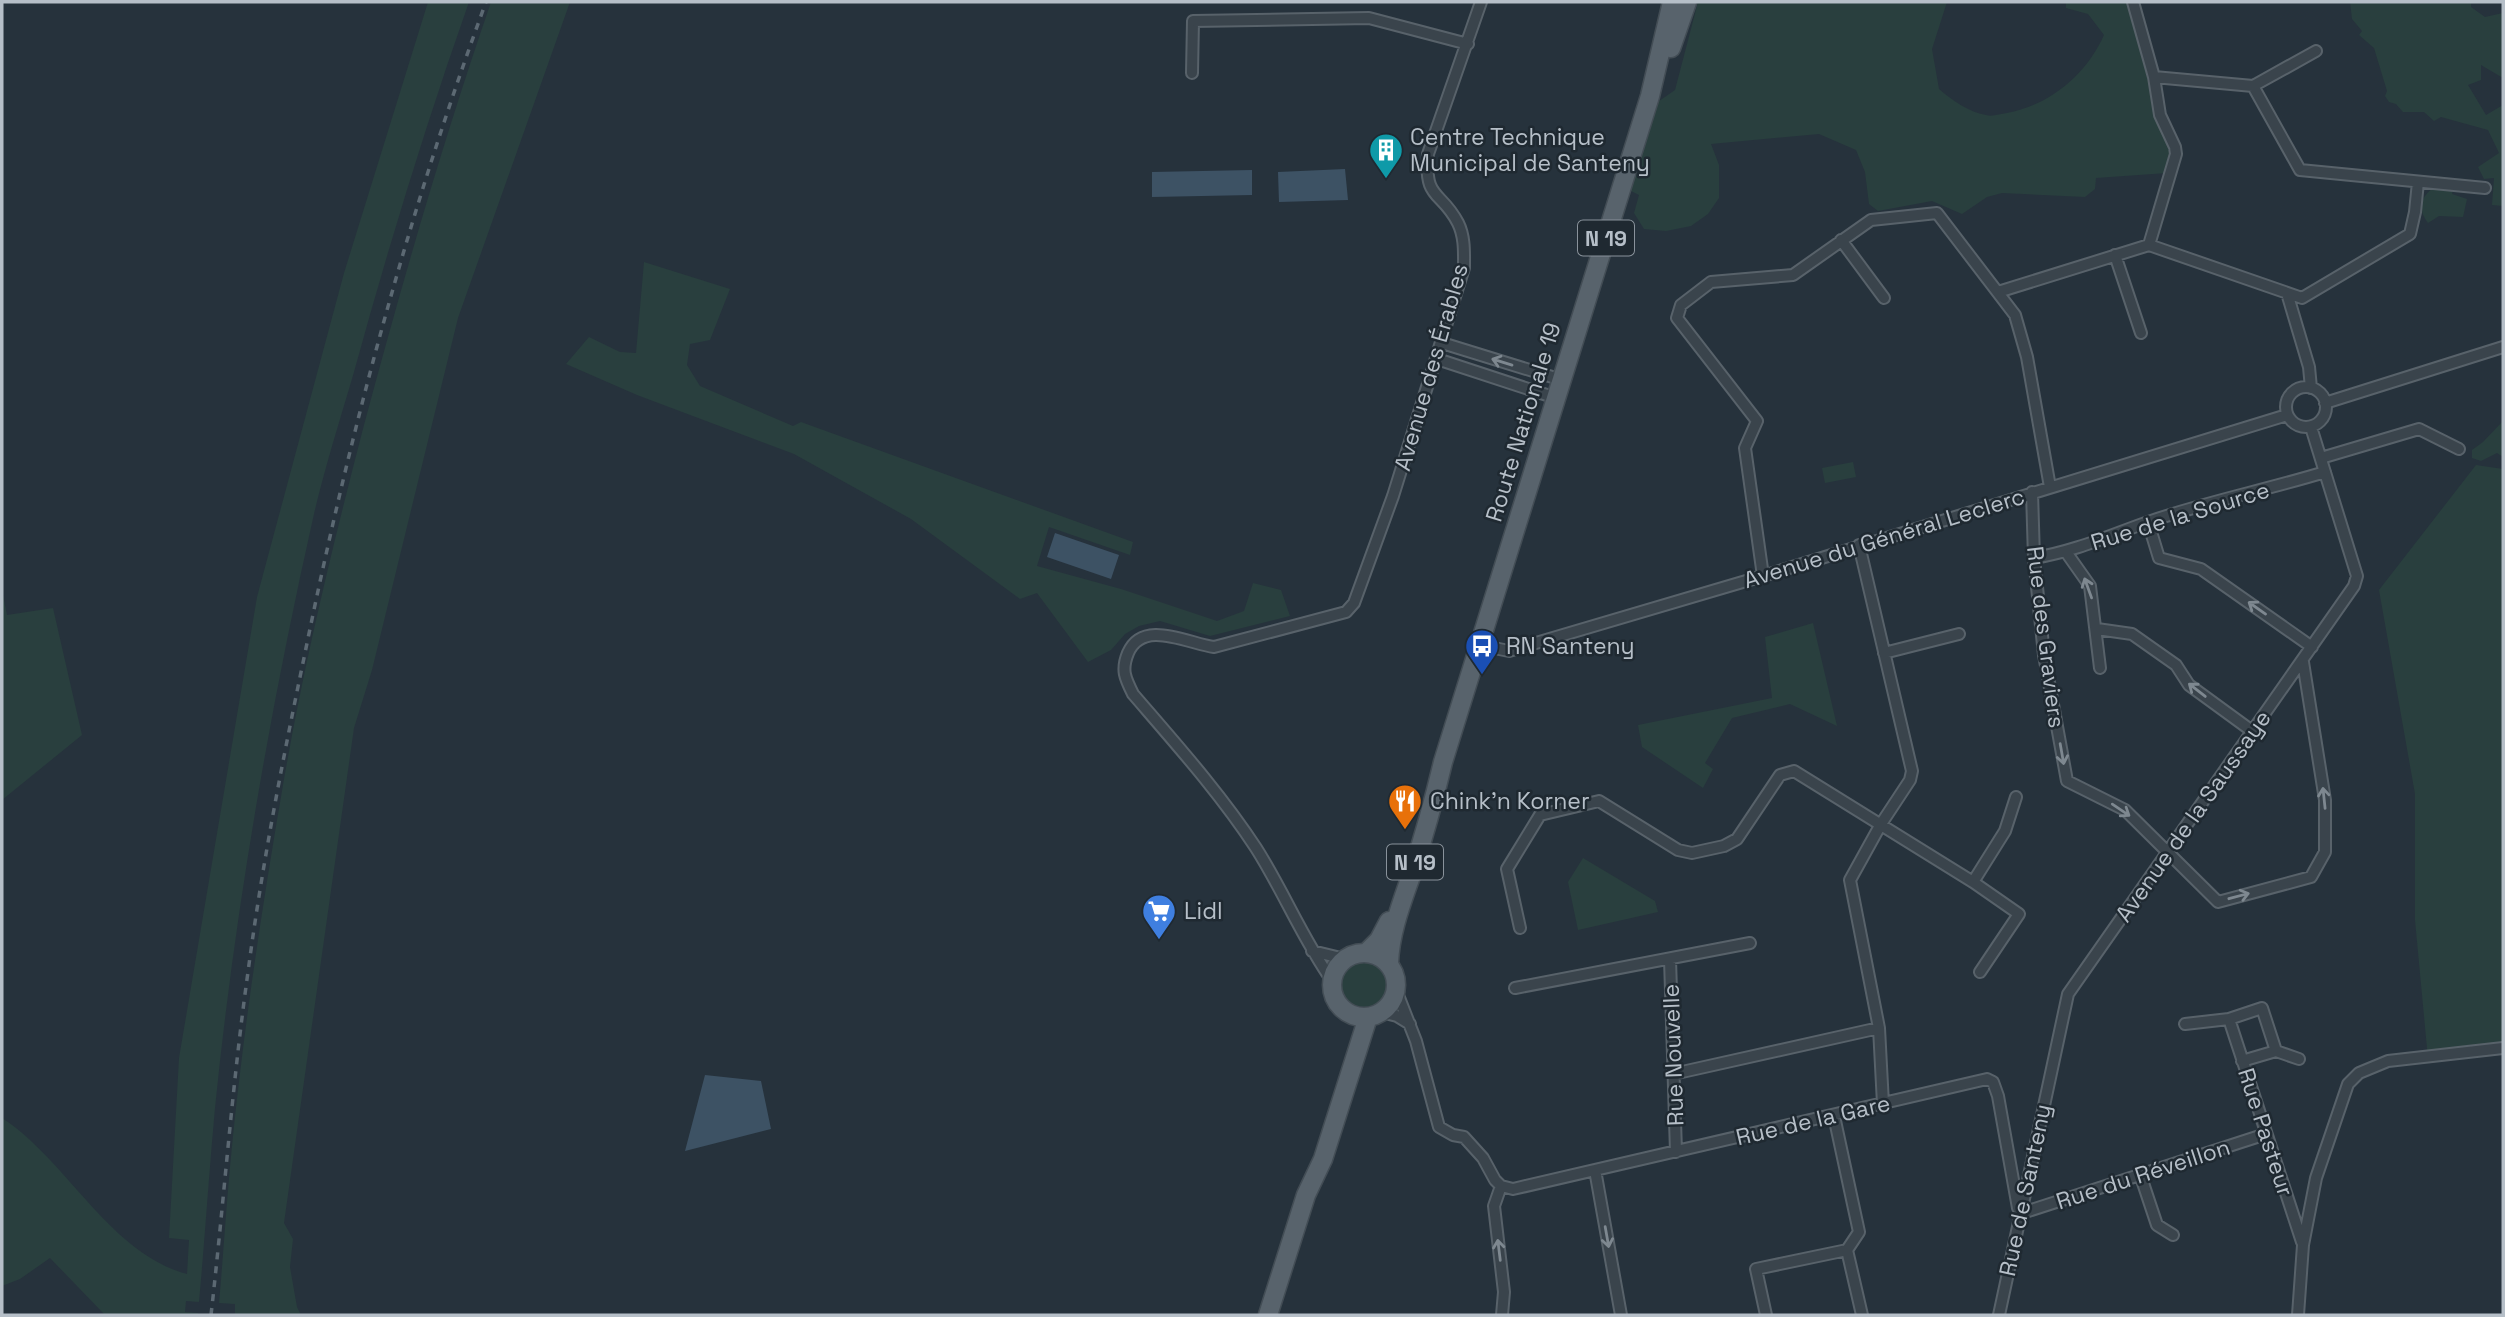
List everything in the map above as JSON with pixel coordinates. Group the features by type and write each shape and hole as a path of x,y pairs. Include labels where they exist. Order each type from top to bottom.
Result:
{"main road":[{"name":"Route Nationale 19","path":"1389,963 1395,925 1433,807 1443,762 1650,96 1672,2"},
{"name":"Route Nationale 19","path":"1650,96 1687,2"},
{"name":"Route Nationale 19","path":"1367,953 1379,940 1388,923 1426,800 1443,762"},
{"path":"1268,1315 1306,1195 1318,1139 1352,1036 1348,1013 1334,996 1333,982 1337,967 1353,954 1380,956 1389,963 1394,973 1396,990 1390,1004 1375,1014 1361,1035 1322,1158 1306,1195"},
{"path":"1348,1013 1375,1014"}],"street":[{"name":"Avenue des Érables","path":"1333,982 1312,951 1278,886 1236,818 1133,694 1124,675 1124,663 1130,647 1151,635 1166,635 1201,646 1214,647 1346,612 1354,603 1393,496 1464,268 1464,244 1458,224 1431,192 1426,175 1428,154 1481,2"},
{"path":"2133,2 2154,76 2160,115 2176,154 2149,245"},
{"path":"1192,73 1193,21 1369,18 1468,44"},
{"path":"2154,76 2253,86 2316,51"},
{"path":"2253,86 2301,170 2485,188"},
{"path":"1998,292 2149,245 2302,298 2410,234 2417,182"},
{"path":"1763,576 1745,448 1757,421 1677,318 1681,305 1711,282 1793,275 1871,220 1937,213 2015,315 2027,357 2050,487"},
{"path":"1841,240 1884,298"},
{"path":"2115,255 2141,332"},
{"path":"2287,293 2309,367 2311,388"},
{"path":"1442,343 1559,389"},
{"path":"2325,403 2503,347"},
{"path":"1437,359 1559,389"},
{"path":"2304,387 2320,393 2325,403 2324,415 2311,427 2297,425 2287,415 2286,402 2293,392 2304,387"},
{"name":"Avenue du Général Leclerc","path":"1479,645 1509,651 2287,415"},
{"path":"2311,427 2325,472"},
{"path":"2321,458 2419,429 2459,449"},
{"name":"Rue de la Source","path":"2034,558 2066,552 2148,522 2249,491 2282,485 2325,472"},
{"name":"Avenue de la Saussaye","path":"2051,1066 2068,995 2354,586 2357,576 2325,472"},
{"name":"Rue des Graviers","path":"2032,492 2034,558 2044,654 2067,780 2125,810 2167,853"},
{"path":"2148,522 2159,558 2201,569 2312,647"},
{"path":"1859,545 1912,771 1910,780 1881,824 1850,880 1879,1028 1883,1104"},
{"path":"2066,552 2090,586 2100,668"},
{"path":"2097,629 2132,634 2176,665 2189,685 2252,731"},
{"path":"1884,653 1959,634"},
{"path":"2167,853 2218,902 2311,877 2325,852 2325,800 2303,662"},
{"path":"1520,928 1507,869 1539,815 1599,801 1678,850 1692,853 1724,846 1737,839 1780,775 1794,771 1973,882 2019,914 1980,972"},
{"path":"1973,882 2005,831 2016,797"},
{"path":"1515,988 1750,943"},
{"path":"1312,951 1345,959"},
{"name":"Rue Nouvelle","path":"1670,958 1676,1152"},
{"path":"1396,990 1410,1024 1439,1127 1453,1135 1464,1137 1483,1158 1501,1186 1494,1206 1504,1292 1502,1315"},
{"path":"2185,1024 2229,1019 2262,1008 2276,1051"},
{"path":"1375,1014 1397,1016 1410,1024"},
{"name":"Rue Pasteur","path":"2229,1019 2303,1245"},
{"path":"1672,1074 1879,1028"},
{"path":"2298,1315 2303,1245 2315,1178 2348,1084 2359,1073 2388,1061 2503,1048"},
{"path":"2242,1061 2276,1051 2299,1059"},
{"name":"Rue de Santeny","path":"1999,1315 2051,1066"},
{"name":"Rue de la Gare","path":"1501,1186 1513,1189 1987,1079 1993,1082 1998,1096 2019,1214"},
{"path":"1766,1315 1756,1269 1847,1250 1859,1232 1833,1116"},
{"name":"Rue du Réveillon","path":"2019,1214 2266,1134"},
{"path":"1595,1170 1621,1315"},
{"path":"2140,1174 2157,1226 2173,1235"},
{"path":"1847,1250 1862,1315"}],"green space":[{"path":"428,2 469,2 380,279 323,479 298,587 269,735 233,959 215,1108 199,1302 186,1301 185,1312 198,1315 105,1315 50,1258 20,1279 2,1286 2,1118 26,1136 134,1247 159,1263 187,1274 189,1240 169,1238 179,1058 257,597 344,273"},
{"path":"491,2 570,2 458,318 372,670 354,728 284,1223 293,1239 290,1267 297,1307 301,1315 235,1315 235,1304 219,1303 231,1157 255,960 291,739 330,559 378,372 440,159"},
{"path":"1698,2 1947,2 1932,49 1939,89 1967,108 1991,116 2023,109 2052,95 2077,75 2096,50 2104,35 2088,14 2066,8 2066,2 2130,2 2174,153 2167,173 2096,178 2095,189 2085,197 2002,193 1987,197 1962,214 1932,201 1878,211 1869,204 1865,172 1856,150 1819,134 1711,144 1719,165 1719,198 1708,214 1691,226 1666,231 1644,229 1634,213 1639,195 1627,189 1649,108 1675,90"},
{"path":"2350,2 2471,2 2471,7 2485,17 2503,13 2503,78 2481,65 2481,80 2468,85 2486,115 2503,105 2503,206 2492,205 2494,178 2484,179 2478,167 2499,153 2488,130 2441,117 2434,121 2424,112 2403,112 2396,104 2389,102 2385,96 2387,91 2374,48 2359,35 2362,31 2352,19"},
{"path":"2432,189 2453,190 2452,194 2467,199 2463,217 2439,216 2428,223 2421,205"},
{"path":"644,262 730,289 710,340 690,344 687,365 700,386 793,426 801,422 1133,542 1130,555 1049,527 1037,566 1121,589 1217,621 1244,611 1253,583 1281,590 1290,616 1210,636 1160,621 1139,626 1125,634 1111,650 1088,662 1037,593 1020,599 911,519 794,454 637,395 566,364 589,337 620,352 636,353"},
{"path":"2503,421 2503,457 2497,453 2481,461 2472,458 2472,450"},
{"path":"1853,462 1856,477 1825,483 1822,468"},
{"path":"2476,465 2503,469 2503,1043 2428,1059 2415,920 2415,794 2379,590"},
{"path":"2,590 7,615 53,608 82,735 2,800"},
{"path":"1813,623 1837,726 1790,704 1732,718 1705,763 1713,769 1703,788 1642,747 1638,725 1772,698 1765,637"},
{"path":"1583,858 1655,901 1658,912 1578,930 1568,882"},
{"path":"1364,961 1380,968 1387,984 1380,1000 1364,1007 1348,1000 1341,984 1348,968"}],"water":[{"path":"1345,169 1348,200 1279,202 1278,172"},
{"path":"1252,170 1252,195 1152,197 1152,172"},
{"path":"1055,533 1119,555 1111,579 1047,557"},
{"path":"705,1075 761,1081 771,1129 685,1151"}],"railway":[{"path":"211,1315 237,1058 254,932 274,812 322,570 361,406 406,243 486,2"}],"place":[{"name":"Centre Technique Municipal de Santeny","path":"1386,180"},
{"name":"RN Santeny","path":"1482,676"},
{"name":"Chink'n Korner","path":"1405,831"},
{"name":"Lidl","path":"1159,941"}]}
